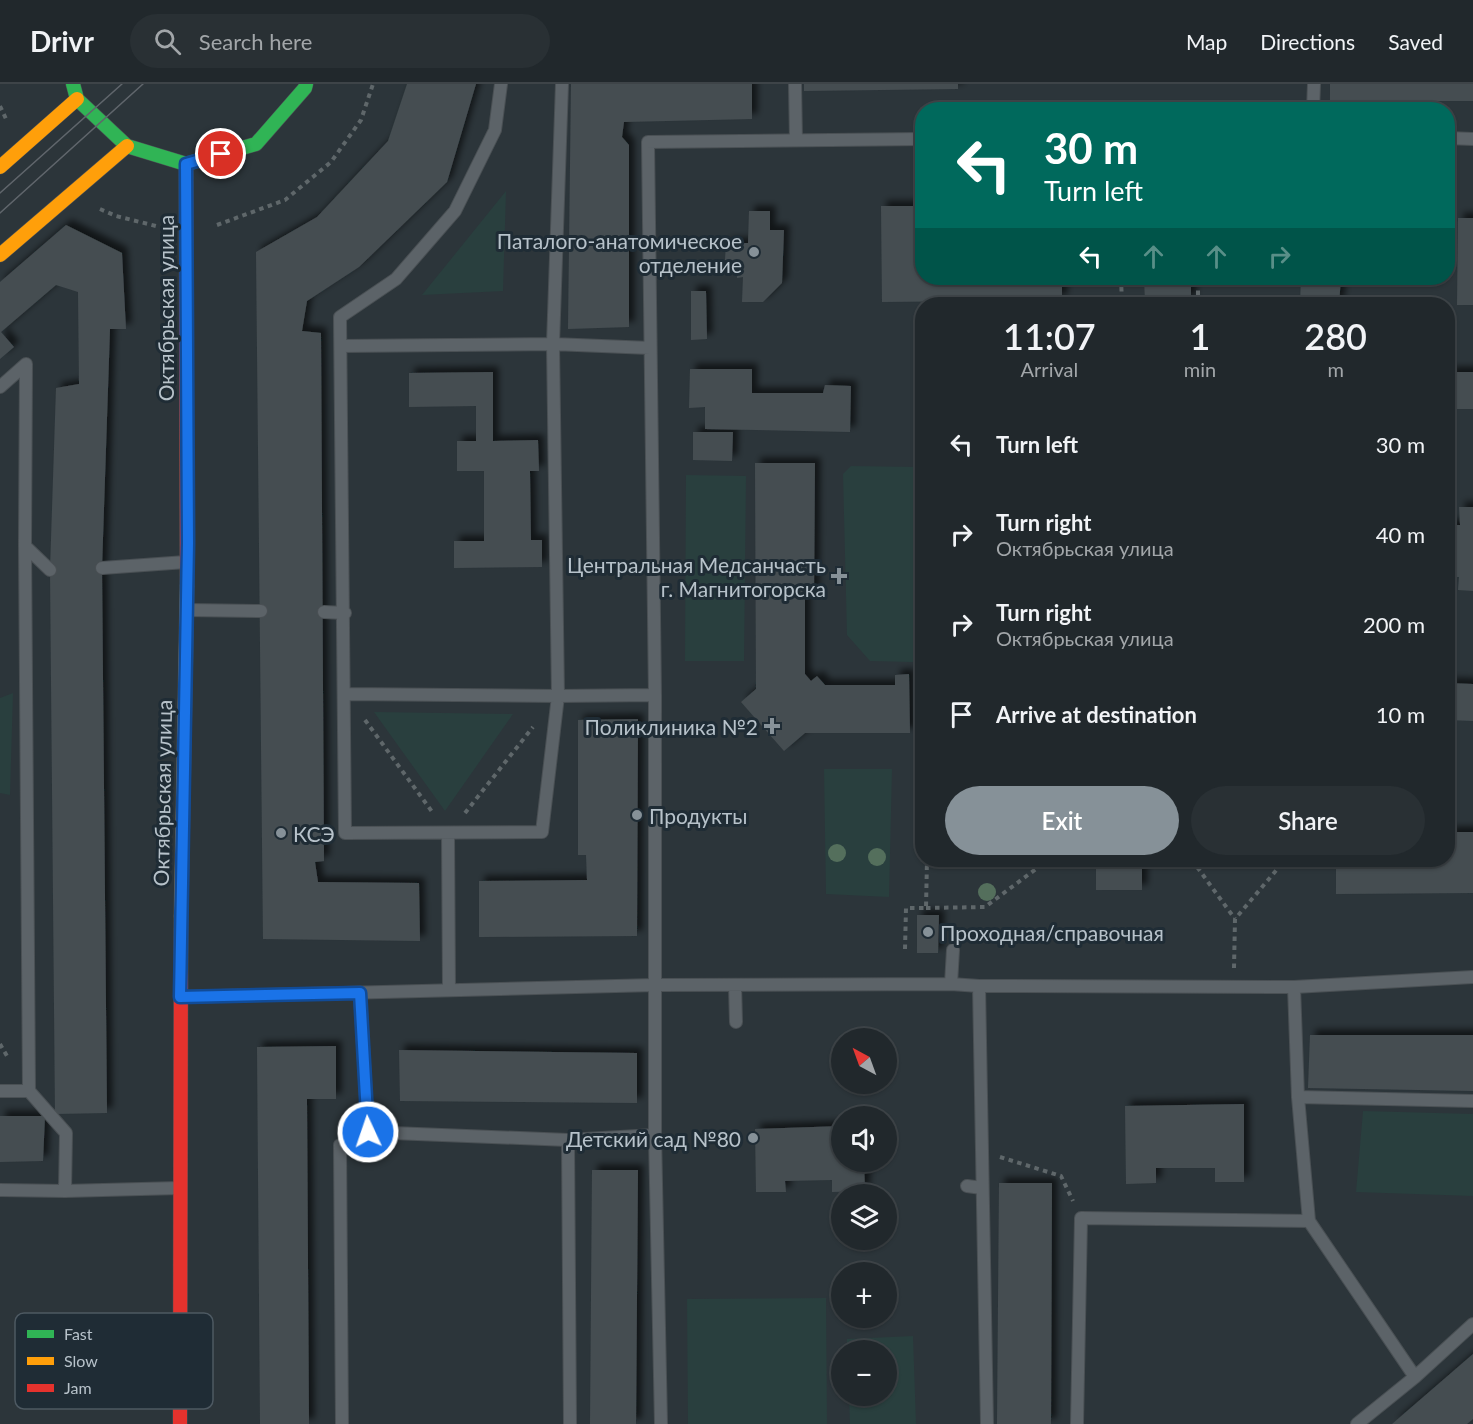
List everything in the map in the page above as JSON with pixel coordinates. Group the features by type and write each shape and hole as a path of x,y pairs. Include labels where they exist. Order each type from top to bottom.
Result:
{"main road":[{"path":"73,84 77,99 127,146 186,164 256,144 306,84"},
{"path":"0,167 77,99"},
{"path":"0,255 127,146"},
{"name":"Октябрьская улица","path":"180,1313 180,997 187,562 186,164"}],"lane":[{"path":"501,84 495,130 455,211 396,279 340,316 345,613 345,833 542,832 558,696 553,344 562,84"},
{"path":"795,84 796,140"},
{"path":"1313,102 1314,84"},
{"path":"1455,138 1473,139"},
{"path":"661,1424 655,1135 655,695 648,142 915,139"},
{"path":"341,346 553,344 650,348"},
{"path":"0,387 26,364 29,1091 66,1133 65,1191"},
{"path":"25,546 50,570"},
{"path":"102,568 187,562"},
{"path":"186,610 261,611"},
{"path":"324,612 345,613"},
{"path":"345,694 655,695"},
{"path":"448,834 449,990"},
{"path":"951,984 953,950"},
{"path":"180,997 655,984 1294,987 1473,977"},
{"path":"735,985 736,1022"},
{"path":"979,986 987,1424"},
{"path":"1294,987 1298,1097 1309,1221 1414,1377"},
{"path":"360,993 368,1132"},
{"path":"0,1091 29,1091"},
{"path":"1298,1097 1473,1101"},
{"path":"342,1424 340,1145 368,1132 568,1140 655,1135"},
{"path":"568,1140 570,1424"},
{"path":"967,1186 982,1188"},
{"path":"0,1190 180,1188"},
{"path":"1077,1424 1081,1218 1309,1221"},
{"path":"1357,1424 1473,1324"}],"path":[{"path":"0,106 6,118"},
{"path":"345,694 448,834 536,724"},
{"path":"926,908 927,867"},
{"path":"905,949 906,908 985,908 1039,867"},
{"path":"1197,867 1235,919 1234,987"},
{"path":"1235,919 1279,867"},
{"path":"981,1151 1061,1176 1081,1218"}],"green space":[{"path":"506,191 503,291 422,295"},
{"path":"851,466 915,467 915,660 913,662 870,661 847,635 843,474"},
{"path":"686,475 746,476 744,661 685,661"},
{"path":"13,693 10,795 0,793 0,698"},
{"path":"374,712 513,714 445,811"},
{"path":"824,769 892,769 889,897 826,894"},
{"path":"1363,1111 1473,1114 1473,1196 1356,1192"},
{"path":"826,1298 827,1424 688,1424 687,1299"},
{"path":"913,1336 916,1424 850,1424 849,1406 897,1406 897,1340 847,1339"}],"building":[{"path":"407,84 476,84 447,182 359,267 307,301 302,331 321,333 324,861 315,862 318,882 419,883 420,941 263,939 256,252 317,217 388,141"},
{"path":"571,84 752,84 752,119 624,122 622,137 629,145 629,327 568,329"},
{"path":"804,84 958,84 958,89 804,91"},
{"path":"1330,84 1473,84 1473,101 1330,101"},
{"path":"881,206 915,206 915,285 1062,285 1062,297 915,297 915,302 882,302"},
{"name":"Паталого-анатомическое отделение","path":"749,211 770,211 770,230 784,230 782,283 763,302 742,302 743,277 737,278 738,261 725,260 726,243 748,243"},
{"path":"1458,218 1473,218 1473,305 1457,305"},
{"path":"66,225 122,253 126,329 110,329 102,568 107,1113 55,1114 50,570 56,388 79,384 78,292 56,285 1,332 14,347 0,359 0,282"},
{"path":"1144,285 1191,285 1191,297 1145,297"},
{"path":"1301,285 1340,285 1340,297 1300,297"},
{"path":"691,291 706,291 707,339 691,340"},
{"path":"690,369 752,369 752,393 823,393 825,385 851,386 850,432 705,429 705,407 689,408"},
{"path":"493,372 493,441 538,440 539,471 530,471 531,540 542,540 542,567 454,568 454,541 484,541 484,471 457,471 457,441 476,441 476,406 409,407 409,373"},
{"path":"1455,372 1473,372 1473,409 1455,409"},
{"path":"693,432 733,432 732,461 693,460"},
{"path":"755,463 815,463 814,596 805,597 805,674 811,681 817,676 825,685 895,685 895,675 909,674 910,733 805,733 784,751 741,702 756,689"},
{"path":"1459,507 1473,507 1473,591 1458,590 1459,577 1455,577 1455,525 1460,525"},
{"path":"1455,683 1473,684 1473,721 1455,720"},
{"path":"638,719 637,936 479,937 479,881 587,880 586,855 578,855 578,720"},
{"path":"1455,832 1473,832 1473,893 1336,894 1336,867 1455,867"},
{"path":"1096,867 1142,867 1142,890 1096,890"},
{"name":"Проходная/справочная","path":"917,915 939,915 938,953 917,953"},
{"path":"1310,1035 1473,1035 1473,1091 1308,1088"},
{"path":"336,1046 336,1099 307,1099 309,1424 260,1424 257,1047"},
{"path":"399,1050 637,1053 637,1103 400,1101"},
{"path":"1244,1104 1244,1182 1215,1182 1215,1168 1156,1168 1156,1183 1126,1184 1125,1106"},
{"path":"0,1116 45,1116 43,1161 0,1162"},
{"path":"831,1126 831,1172 864,1172 865,1184 832,1184 832,1180 785,1181 786,1192 756,1192 755,1129"},
{"path":"592,1170 638,1170 636,1424 590,1424"},
{"path":"999,1183 1052,1183 1051,1424 997,1424"},
{"path":"1473,1354 1473,1419 1467,1424 1392,1424"}],"tram line":[{"path":"0,193 122,84"},
{"path":"0,213 143,84"}],"traffic: fast":[{"path":"73,84 77,99 127,146 186,164 256,144 306,84"}],"traffic: slow":[{"path":"0,167 77,99"},
{"path":"0,255 127,146"},
{"path":"181,916 187,586"}],"traffic: jam":[{"path":"186,164 187,586"},
{"path":"180,1313 181,916"},
{"path":"180,1409 180,1424"}],"place":[{"name":"Паталого-анатомическое отделение","path":"754,252"},
{"name":"Центральная Медсанчасть г. Магнитогорска","path":"839,576"},
{"name":"Поликлиника №2","path":"772,726"},
{"name":"Продукты","path":"637,815"},
{"name":"КСЭ","path":"281,833"},
{"name":"Проходная/справочная","path":"928,932"},
{"name":"Детский сад №80","path":"753,1138"}],"route":[{"path":"221,154 186,164 188,543 180,997 360,993 368,1132"}]}
